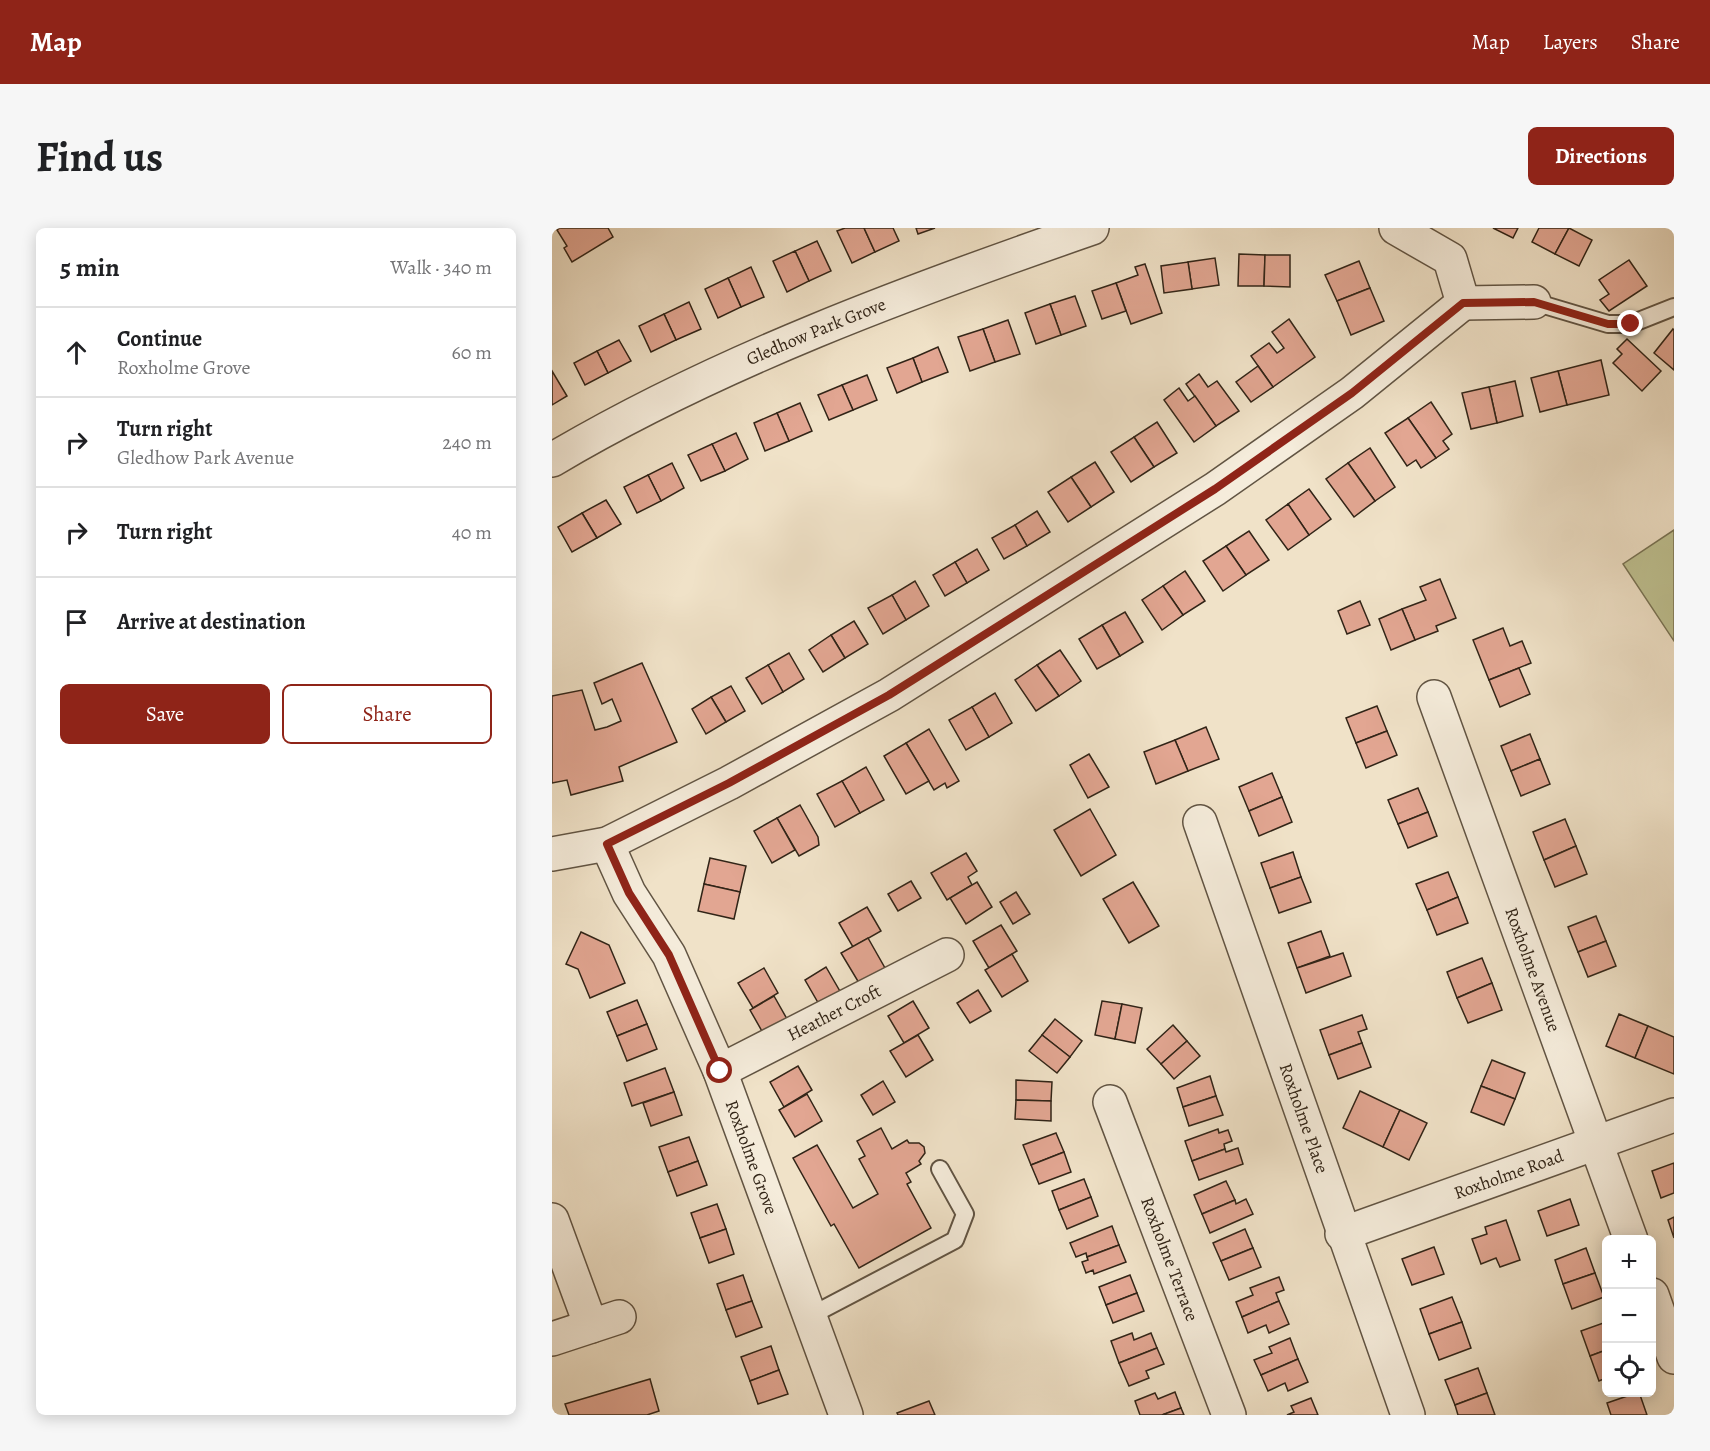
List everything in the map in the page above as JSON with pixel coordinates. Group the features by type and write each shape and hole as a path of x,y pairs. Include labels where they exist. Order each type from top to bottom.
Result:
{"street":[{"name":"Gledhow Park Grove","path":"552,460 618,421 742,362 1018,254 1092,228"},
{"path":"1396,228 1450,259 1463,303"},
{"path":"552,854 607,844 729,783 899,689 1215,489 1352,393 1463,303 1534,302"},
{"name":"Roxholme Avenue","path":"1434,697 1630,1235"},
{"name":"Roxholme Place","path":"1200,822 1342,1234 1408,1415"},
{"name":"Roxholme Grove","path":"607,844 629,893 669,955 720,1071 846,1415"},
{"name":"Heather Croft","path":"720,1071 946,955"},
{"name":"Roxholme Terrace","path":"1110,1101 1229,1415"},
{"name":"Roxholme Road","path":"1342,1234 1674,1115"},
{"path":"552,1220 605,1322 552,1339"},
{"path":"1656,1306 1674,1358"}],"lane":[{"path":"1534,302 1608,324 1631,324 1674,307"},
{"path":"810,1316 955,1239 965,1214 940,1168"}],"green space":[{"path":"1674,530 1674,641 1623,564"}],"building":[{"path":"560,228 608,228 613,237 572,262 564,248 567,246 557,230"},
{"path":"845,228 864,228 875,252 852,263 837,231"},
{"path":"864,228 893,228 899,241 875,252"},
{"path":"916,228 935,228 918,234"},
{"path":"1493,228 1518,228 1513,238"},
{"path":"1539,228 1569,228 1555,254 1532,242"},
{"path":"1569,228 1592,240 1579,266 1555,254"},
{"path":"817,241 831,271 809,281 795,251"},
{"path":"795,251 809,281 787,292 773,261"},
{"path":"1239,254 1265,255 1264,286 1238,286"},
{"path":"1265,255 1290,255 1290,287 1264,286"},
{"path":"1215,258 1219,285 1192,289 1188,262"},
{"path":"1629,260 1647,286 1609,311 1600,300 1609,294 1599,280"},
{"path":"1359,261 1370,288 1337,301 1325,275"},
{"path":"1188,262 1192,289 1164,293 1161,266"},
{"path":"1145,264 1162,313 1131,324 1116,283 1138,275 1135,267"},
{"path":"751,267 764,297 741,307 728,278"},
{"path":"728,278 741,307 718,318 705,289"},
{"path":"1116,283 1126,311 1102,319 1092,291"},
{"path":"1370,288 1384,321 1351,335 1337,301"},
{"path":"1075,296 1086,326 1061,335 1050,304"},
{"path":"689,302 701,329 676,340 664,314"},
{"path":"1050,304 1061,335 1036,344 1025,313"},
{"path":"664,314 676,340 651,352 639,326"},
{"path":"1289,319 1315,357 1273,387 1251,356 1269,343 1277,353 1284,348 1272,332"},
{"path":"1008,320 1020,354 995,362 983,329"},
{"path":"983,329 995,362 970,371 958,337"},
{"path":"1674,330 1674,370 1654,353"},
{"path":"1627,339 1661,371 1642,391 1613,363 1622,354 1617,349"},
{"path":"619,340 631,361 608,373 597,351"},
{"path":"938,347 948,372 922,382 913,358"},
{"path":"597,351 608,373 585,385 574,363"},
{"path":"913,358 922,382 897,393 887,368"},
{"path":"1601,360 1609,395 1567,405 1558,371"},
{"path":"1258,366 1273,387 1251,402 1236,382"},
{"path":"552,371 567,396 552,405"},
{"path":"1558,371 1567,405 1540,412 1531,378"},
{"path":"1199,374 1208,387 1217,381 1239,411 1216,426 1186,384"},
{"path":"867,375 877,400 853,410 842,385"},
{"path":"1515,381 1523,416 1497,423 1489,387"},
{"path":"842,385 853,410 829,420 818,395"},
{"path":"1489,387 1497,423 1471,429 1462,393"},
{"path":"1179,388 1188,401 1195,396 1216,426 1194,442 1164,400"},
{"path":"1431,402 1452,434 1443,441 1449,449 1436,458 1408,418"},
{"path":"800,403 812,431 789,441 777,413"},
{"path":"777,413 789,441 765,451 754,423"},
{"path":"1408,418 1436,458 1421,468 1416,460 1407,466 1385,433"},
{"path":"1157,422 1177,453 1154,467 1134,437"},
{"path":"736,433 748,459 725,471 712,444"},
{"path":"1134,437 1154,467 1131,482 1111,452"},
{"path":"712,444 725,471 701,481 688,455"},
{"path":"1370,448 1395,487 1375,501 1348,463"},
{"path":"1095,462 1114,492 1091,507 1071,477"},
{"path":"672,463 684,488 661,501 648,475"},
{"path":"1348,463 1375,501 1354,517 1326,479"},
{"path":"648,475 661,501 637,513 624,487"},
{"path":"1071,477 1091,507 1068,522 1048,492"},
{"path":"1309,489 1331,519 1309,535 1288,504"},
{"path":"606,500 621,524 597,538 582,513"},
{"path":"1288,504 1309,535 1288,550 1266,520"},
{"path":"1037,511 1050,532 1027,546 1015,525"},
{"path":"582,513 597,538 572,552 558,527"},
{"path":"1015,525 1027,546 1004,559 992,538"},
{"path":"1249,531 1269,560 1246,575 1226,546"},
{"path":"1226,546 1246,575 1223,591 1203,561"},
{"path":"977,549 989,570 967,583 955,562"},
{"path":"955,562 967,583 945,596 933,575"},
{"path":"1185,571 1205,601 1183,615 1163,586"},
{"path":"1440,579 1456,618 1436,626 1438,631 1415,640 1402,609 1426,600 1420,587"},
{"path":"915,581 929,606 906,620 892,595"},
{"path":"1163,586 1183,615 1162,630 1142,600"},
{"path":"892,595 906,620 883,634 868,608"},
{"path":"1360,601 1370,625 1347,634 1338,611"},
{"path":"1402,609 1415,640 1391,650 1379,619"},
{"path":"1125,612 1143,642 1120,656 1102,625"},
{"path":"854,621 868,644 845,658 831,635"},
{"path":"1102,625 1120,656 1097,669 1079,639"},
{"path":"1503,628 1510,646 1522,641 1531,663 1489,680 1473,640"},
{"path":"831,635 845,658 823,672 809,650"},
{"path":"1060,650 1081,681 1059,696 1037,665"},
{"path":"789,653 804,679 783,692 768,665"},
{"path":"642,663 677,742 619,767 623,781 571,795 567,780 552,783 552,696 582,690 595,730 607,727 621,721 612,699 602,704 594,683"},
{"path":"768,665 783,692 762,704 746,678"},
{"path":"1037,665 1059,696 1036,711 1015,680"},
{"path":"1519,668 1530,694 1500,707 1489,680"},
{"path":"731,686 745,711 726,722 711,697"},
{"path":"995,693 1012,723 989,737 972,707"},
{"path":"711,697 726,722 706,734 692,709"},
{"path":"1377,706 1387,731 1356,743 1346,718"},
{"path":"972,707 989,737 966,750 949,720"},
{"path":"1206,727 1219,759 1188,771 1175,740"},
{"path":"929,729 959,781 947,788 945,783 934,790 906,743"},
{"path":"1387,731 1397,755 1366,768 1356,743"},
{"path":"1530,734 1540,759 1511,771 1501,746"},
{"path":"1175,740 1188,771 1156,784 1144,752"},
{"path":"906,743 929,781 906,794 884,756"},
{"path":"1089,754 1109,787 1088,798 1070,765"},
{"path":"1540,759 1550,784 1521,796 1511,771"},
{"path":"866,767 884,800 860,813 842,781"},
{"path":"1272,773 1282,797 1249,811 1239,787"},
{"path":"842,781 860,813 835,827 817,794"},
{"path":"1418,788 1428,812 1398,824 1388,800"},
{"path":"1282,797 1292,822 1259,836 1249,811"},
{"path":"800,805 818,837 819,845 799,856 777,818"},
{"path":"1090,809 1116,855 1081,876 1054,830"},
{"path":"1428,812 1437,836 1408,848 1398,824"},
{"path":"777,818 795,850 772,863 754,831"},
{"path":"1565,819 1576,846 1544,860 1533,832"},
{"path":"1576,846 1587,874 1555,887 1544,860"},
{"path":"1293,852 1301,877 1270,888 1261,863"},
{"path":"966,853 977,871 968,877 972,885 947,900 931,873"},
{"path":"710,858 746,866 740,892 704,884"},
{"path":"1448,872 1458,897 1427,910 1416,884"},
{"path":"1301,877 1311,902 1279,913 1270,888"},
{"path":"911,881 921,898 898,911 888,894"},
{"path":"977,882 992,907 966,924 950,898"},
{"path":"1133,882 1159,926 1129,943 1103,899"},
{"path":"704,884 740,892 734,919 698,911"},
{"path":"1016,892 1030,914 1013,924 1000,902"},
{"path":"1458,897 1468,923 1437,935 1427,910"},
{"path":"867,907 881,931 853,947 839,923"},
{"path":"1596,916 1606,941 1578,952 1568,927"},
{"path":"1001,925 1017,951 989,968 973,941"},
{"path":"1321,931 1330,956 1297,968 1288,943"},
{"path":"581,932 609,945 625,983 590,998 578,969 566,964"},
{"path":"868,938 885,968 859,983 841,953"},
{"path":"1606,941 1616,966 1588,977 1578,952"},
{"path":"1343,953 1351,976 1306,993 1297,968"},
{"path":"1012,954 1028,981 1002,997 985,970"},
{"path":"1482,958 1492,983 1457,998 1447,972"},
{"path":"826,967 841,993 820,1006 805,980"},
{"path":"764,968 778,993 753,1008 738,983"},
{"path":"1492,983 1502,1010 1468,1023 1457,998"},
{"path":"978,990 991,1011 970,1023 957,1003"},
{"path":"774,996 791,1026 767,1040 750,1010"},
{"path":"637,1000 647,1024 617,1036 607,1012"},
{"path":"913,1001 929,1028 904,1043 888,1016"},
{"path":"1102,1001 1122,1004 1115,1039 1095,1035"},
{"path":"1122,1004 1142,1008 1135,1043 1115,1039"},
{"path":"1619,1014 1648,1026 1635,1058 1606,1046"},
{"path":"1362,1015 1367,1029 1358,1032 1362,1043 1329,1055 1320,1030"},
{"path":"1055,1019 1082,1041 1070,1057 1042,1035"},
{"path":"647,1024 657,1049 627,1061 617,1036"},
{"path":"1173,1025 1187,1041 1161,1064 1147,1049"},
{"path":"1648,1026 1674,1037 1674,1074 1635,1058"},
{"path":"918,1035 933,1060 906,1077 890,1051"},
{"path":"1042,1035 1070,1057 1057,1073 1029,1051"},
{"path":"1187,1041 1200,1056 1174,1079 1161,1064"},
{"path":"1362,1043 1371,1067 1338,1079 1329,1055"},
{"path":"1492,1060 1525,1073 1515,1099 1481,1086"},
{"path":"798,1066 812,1090 784,1107 770,1082"},
{"path":"665,1068 674,1092 632,1106 624,1083"},
{"path":"1210,1076 1216,1096 1183,1107 1177,1088"},
{"path":"1016,1080 1052,1082 1051,1101 1016,1100"},
{"path":"883,1081 895,1102 873,1115 861,1095"},
{"path":"1481,1086 1515,1099 1504,1125 1471,1112"},
{"path":"1360,1091 1400,1110 1383,1147 1343,1128"},
{"path":"674,1092 682,1115 651,1126 643,1103"},
{"path":"807,1094 822,1121 795,1137 779,1110"},
{"path":"1216,1096 1223,1115 1189,1126 1183,1107"},
{"path":"1016,1100 1051,1101 1051,1121 1015,1119"},
{"path":"1400,1110 1427,1123 1409,1160 1383,1147"},
{"path":"881,1128 892,1149 907,1140 909,1143 919,1143 924,1147 925,1153 919,1161 921,1164 906,1173 911,1182 907,1184 931,1228 859,1268 834,1224 831,1226 793,1158 817,1145 853,1208 878,1194 859,1159 865,1156 857,1141"},
{"path":"1218,1129 1219,1133 1228,1130 1232,1141 1224,1144 1225,1149 1192,1161 1185,1141"},
{"path":"1056,1133 1064,1152 1031,1165 1023,1145"},
{"path":"689,1137 698,1161 668,1172 659,1147"},
{"path":"1238,1148 1243,1164 1199,1180 1192,1161 1225,1149 1226,1152"},
{"path":"1064,1152 1071,1172 1039,1184 1031,1165"},
{"path":"698,1161 707,1185 677,1196 668,1172"},
{"path":"1674,1163 1674,1193 1661,1198 1652,1171"},
{"path":"1084,1179 1091,1197 1059,1210 1052,1191"},
{"path":"1226,1181 1235,1200 1202,1214 1194,1195"},
{"path":"1091,1197 1098,1216 1067,1229 1059,1210"},
{"path":"1246,1199 1253,1214 1210,1233 1202,1214 1235,1200 1236,1204"},
{"path":"1570,1199 1579,1225 1547,1236 1538,1211"},
{"path":"717,1204 726,1229 700,1238 691,1213"},
{"path":"1674,1217 1674,1238 1668,1220"},
{"path":"1506,1220 1520,1260 1500,1267 1496,1258 1481,1264 1472,1239 1487,1234 1485,1227"},
{"path":"1112,1226 1119,1245 1087,1257 1086,1253 1076,1257 1070,1243"},
{"path":"726,1229 734,1254 709,1263 700,1238"},
{"path":"1245,1229 1253,1248 1221,1261 1213,1243"},
{"path":"1119,1245 1126,1262 1094,1274 1093,1270 1086,1273 1082,1262 1088,1260 1087,1257"},
{"path":"1434,1247 1444,1274 1412,1285 1402,1259"},
{"path":"1253,1248 1261,1267 1229,1280 1221,1261"},
{"path":"1586,1248 1595,1273 1563,1284 1555,1260"},
{"path":"1595,1273 1602,1298 1572,1309 1563,1284"},
{"path":"743,1275 752,1301 726,1310 717,1284"},
{"path":"1130,1275 1137,1293 1106,1305 1099,1287"},
{"path":"1279,1277 1284,1290 1276,1293 1279,1301 1242,1317 1236,1302 1253,1295 1250,1288"},
{"path":"1137,1293 1144,1311 1113,1323 1106,1305"},
{"path":"1452,1297 1462,1322 1429,1334 1420,1309"},
{"path":"752,1301 762,1327 736,1337 726,1310"},
{"path":"1279,1301 1289,1324 1269,1333 1266,1325 1248,1333 1242,1317"},
{"path":"1462,1322 1471,1348 1439,1360 1429,1334"},
{"path":"1602,1323 1602,1352 1590,1356 1581,1331"},
{"path":"1132,1333 1134,1340 1151,1333 1157,1348 1119,1363 1111,1341"},
{"path":"1290,1338 1298,1359 1261,1375 1254,1360 1272,1353 1269,1347"},
{"path":"771,1346 779,1370 750,1381 741,1357"},
{"path":"1157,1348 1164,1364 1146,1371 1149,1378 1129,1386 1119,1363"},
{"path":"1602,1352 1602,1380 1599,1381 1590,1356"},
{"path":"1298,1359 1308,1382 1288,1391 1285,1383 1268,1391 1261,1375"},
{"path":"1478,1368 1487,1393 1455,1405 1445,1380"},
{"path":"779,1370 788,1394 758,1404 750,1381"},
{"path":"650,1379 659,1411 647,1415 569,1415 565,1404"},
{"path":"1175,1392 1181,1408 1162,1415 1140,1415 1135,1401 1155,1393 1158,1399"},
{"path":"1487,1393 1495,1415 1458,1415 1455,1405"},
{"path":"1624,1397 1641,1397 1647,1415 1611,1415 1607,1403"},
{"path":"1311,1398 1318,1415 1287,1415 1294,1412 1291,1406"},
{"path":"929,1401 935,1415 898,1415 897,1413"},
{"path":"1181,1408 1184,1415 1162,1415"}],"route":[{"path":"720,1071 669,955 629,893 607,844 729,783 889,695 1215,489 1352,393 1463,303 1534,302 1608,324 1631,324"}]}
